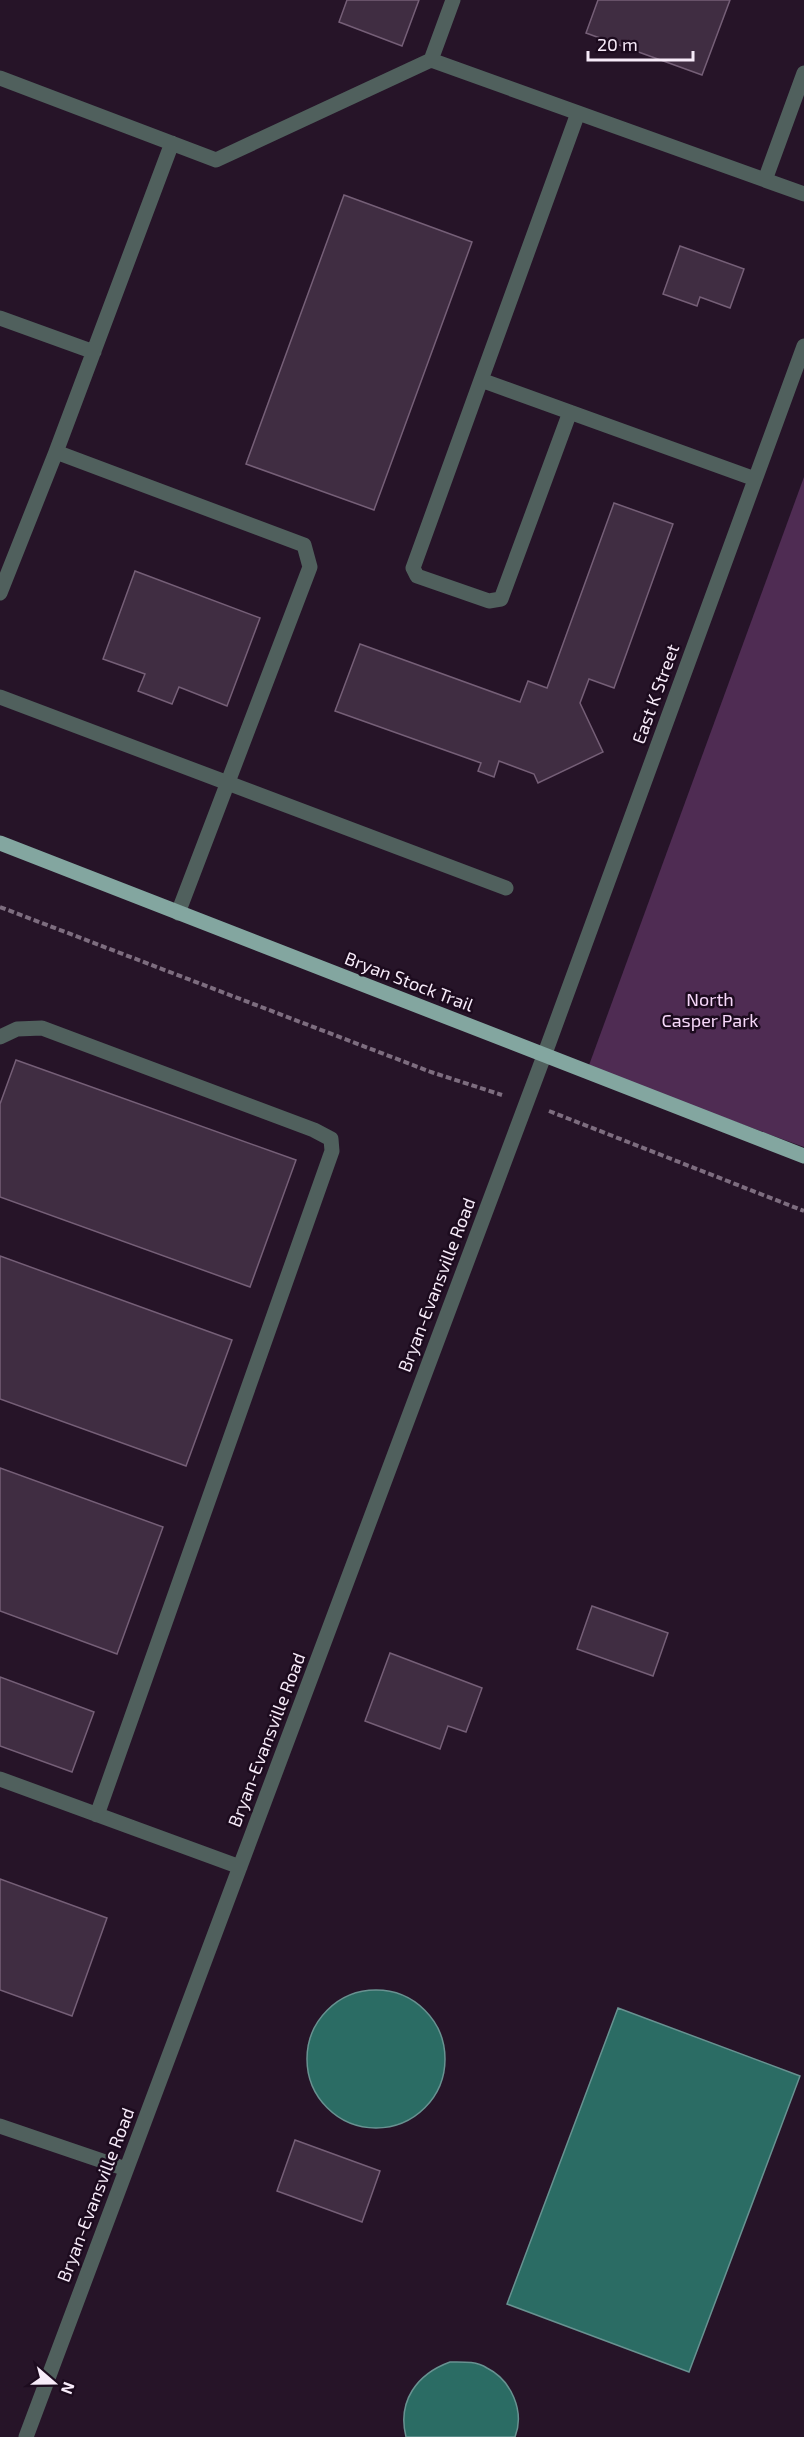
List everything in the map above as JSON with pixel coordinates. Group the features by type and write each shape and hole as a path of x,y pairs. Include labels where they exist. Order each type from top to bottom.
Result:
{"main road":[{"name":"Bryan Stock Trail","path":"0,843 804,1156"}],"street":[{"path":"431,60 453,0"},
{"path":"0,78 216,160 431,60 804,195"},
{"path":"765,180 804,73"},
{"path":"570,412 501,599 489,601 417,576 413,568 578,113"},
{"path":"0,593 56,452 172,143"},
{"path":"0,318 94,352"},
{"name":"East K Street","path":"544,1056 804,346"},
{"path":"481,380 755,479"},
{"path":"56,452 304,545 310,567 178,913"},
{"path":"0,697 506,888"},
{"path":"0,1036 17,1029 42,1028 314,1130 330,1139 332,1151 97,1815"},
{"name":"Bryan-Evansville Road","path":"26,2437 544,1056"},
{"path":"0,1779 240,1867"},
{"path":"0,2126 126,2169"}],"path":[{"path":"0,907 431,1072 526,1103 804,1211"}],"green space":[{"name":"North Casper Park","path":"804,477 804,1147 588,1068"}],"shaded area":[{"path":"376,1990 402,1995 425,2010 440,2033 445,2059 440,2085 425,2108 402,2123 376,2128 350,2123 327,2108 312,2085 307,2059 312,2033 327,2010 350,1995"},
{"path":"618,2008 800,2076 689,2372 507,2304"},
{"path":"450,2362 478,2364 496,2373 503,2380 514,2397 517,2407 518,2427 515,2437 406,2437 404,2412 412,2390 428,2374"}],"building":[{"path":"347,0 419,0 402,46 339,22"},
{"path":"598,0 730,0 702,75 586,33"},
{"path":"344,195 472,242 374,510 246,464"},
{"path":"680,246 744,269 730,308 700,297 697,306 663,294"},
{"path":"614,503 673,524 614,688 589,679 580,703 603,752 538,783 534,774 499,761 494,777 478,771 481,763 335,711 360,644 520,702 528,681 547,688"},
{"path":"135,571 260,618 227,706 179,687 172,704 138,691 145,674 103,659"},
{"path":"16,1060 296,1160 250,1287 0,1197 0,1104"},
{"path":"0,1256 232,1340 186,1466 0,1399"},
{"path":"0,1468 163,1527 117,1654 0,1611"},
{"path":"592,1606 668,1633 653,1676 577,1649"},
{"path":"390,1653 482,1688 466,1732 448,1726 440,1749 365,1721"},
{"path":"0,1677 94,1712 72,1772 0,1746"},
{"path":"0,1879 107,1918 72,2016 0,1990"},
{"path":"295,2140 380,2171 362,2222 277,2191"}]}
